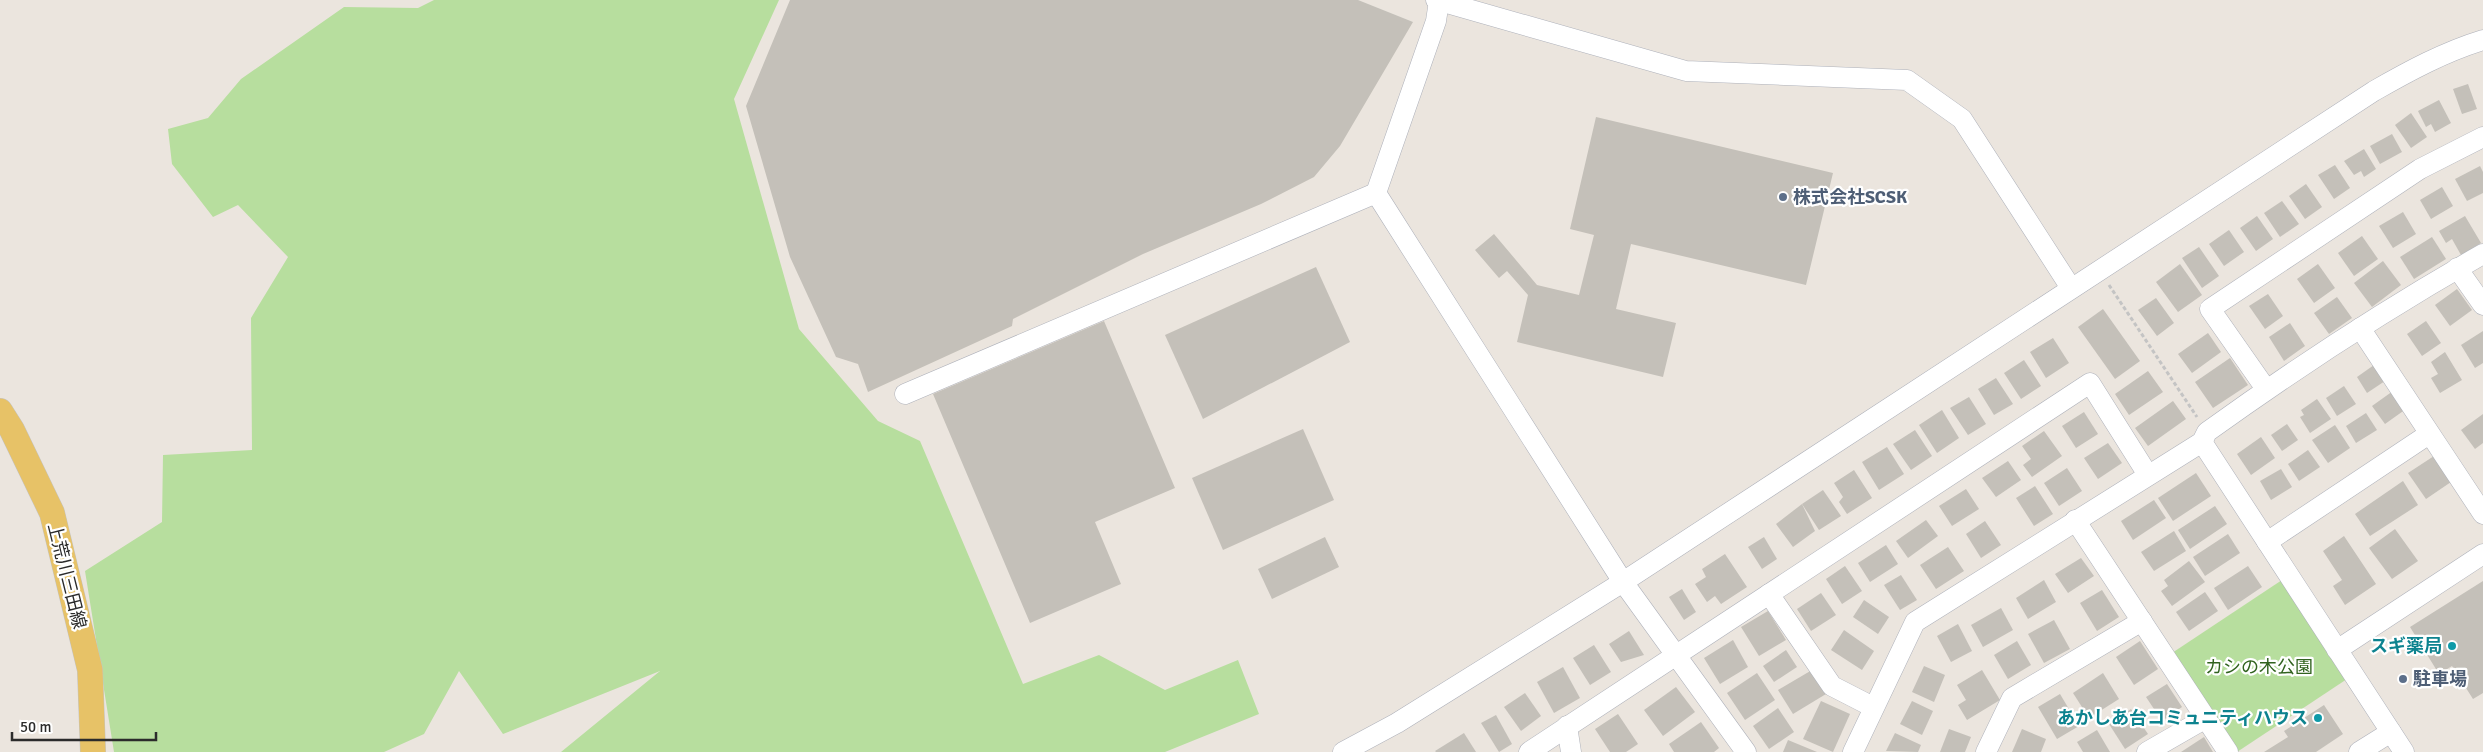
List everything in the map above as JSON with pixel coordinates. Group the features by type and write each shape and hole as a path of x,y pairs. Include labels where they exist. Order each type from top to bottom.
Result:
{"main road":[{"name":"上荒川三田線","path":"0,412 12,430 52,513 90,670 94,752"}],"street":[{"path":"905,394 1376,193 1436,20 1437,1 1686,71 1907,80 1962,119 2071,288"},
{"path":"1342,752 1397,723 1623,582 2374,91 2417,67 2461,46 2483,40"},
{"path":"2266,389 2210,309 2420,169 2483,137"},
{"path":"1376,193 1623,582 1746,752"},
{"path":"1853,752 1915,622 2148,475 2204,437 2266,389 2360,328 2483,254"},
{"path":"2458,268 2483,304"},
{"path":"2360,328 2483,514"},
{"path":"1529,752 2090,383 2148,475"},
{"path":"2267,542 2429,434"},
{"path":"2204,437 2267,542 2404,752"},
{"path":"2075,520 2228,752"},
{"path":"2338,650 2483,554"},
{"path":"1769,594 1832,686 1874,707"},
{"path":"1986,752 2012,698 2142,621"},
{"path":"2147,752 2206,718"},
{"path":"1567,726 1571,752"},
{"path":"2360,752 2391,732"}],"path":[{"path":"2098,270 2204,437"}],"green space":[{"path":"434,0 779,0 734,99 799,329 878,421 920,441 1023,684 1099,655 1165,690 1238,660 1259,714 1165,752 561,752 660,671 503,734 459,671 424,734 384,752 114,752 85,571 162,522 163,455 252,450 251,318 288,257 238,205 213,217 172,164 168,129 208,118 241,79 344,7 418,8"},
{"name":"カシの木公園","path":"2282,580 2347,679 2237,752 2172,653"}],"building":[{"path":"790,0 1358,0 1413,22 1340,146 1314,177 1261,204 1143,254 1013,319 1012,326 868,392 858,364 836,357 790,257 746,106"},
{"path":"2468,84 2477,109 2462,114 2453,89"},
{"path":"2439,100 2451,123 2435,132 2431,124 2426,127 2418,111"},
{"path":"2411,113 2427,137 2411,148 2395,125"},
{"path":"1596,117 1833,173 1806,285 1631,244 1616,309 1676,323 1663,377 1517,342 1528,295 1507,271 1499,278 1475,250 1494,234 1537,285 1579,295 1594,235 1570,229"},
{"path":"2392,134 2402,152 2380,164 2370,146"},
{"path":"2364,149 2376,169 2364,177 2361,171 2354,175 2344,161"},
{"path":"2335,165 2350,188 2334,199 2318,175"},
{"path":"2480,166 2483,172 2483,193 2467,201 2455,179"},
{"path":"2306,184 2322,207 2305,219 2289,196"},
{"path":"2442,187 2453,206 2431,219 2420,200"},
{"path":"2282,201 2299,224 2280,237 2264,213"},
{"path":"2403,212 2416,234 2393,248 2379,226"},
{"path":"2257,216 2273,239 2256,251 2240,228"},
{"path":"2465,216 2481,243 2461,255 2452,239 2446,243 2439,231"},
{"path":"2229,230 2244,252 2224,266 2209,244"},
{"path":"2362,236 2378,259 2354,276 2338,253"},
{"path":"2432,237 2446,259 2414,279 2400,257"},
{"path":"2199,247 2219,276 2202,288 2182,258"},
{"path":"2383,261 2401,285 2372,307 2354,283"},
{"path":"2180,264 2202,295 2178,312 2156,282"},
{"path":"2318,264 2335,288 2314,303 2297,279"},
{"path":"1316,267 1350,342 1203,419 1165,335"},
{"path":"2457,289 2472,310 2450,326 2435,305"},
{"path":"2268,294 2283,316 2265,329 2249,306"},
{"path":"2337,297 2352,318 2329,334 2314,313"},
{"path":"2156,298 2174,323 2157,336 2138,310"},
{"path":"2103,309 2140,361 2115,379 2078,327"},
{"path":"1104,321 1175,488 1095,522 1121,584 1030,623 933,394"},
{"path":"2426,321 2441,343 2422,356 2407,334"},
{"path":"2290,323 2305,346 2284,361 2269,337"},
{"path":"2483,331 2483,363 2475,368 2461,345"},
{"path":"2208,333 2221,352 2192,373 2178,354"},
{"path":"2053,338 2069,363 2046,378 2030,352"},
{"path":"2445,352 2462,380 2440,393 2431,378 2438,374 2431,362"},
{"path":"2230,358 2248,385 2213,408 2195,382"},
{"path":"2024,360 2041,386 2021,399 2004,373"},
{"path":"2374,365 2385,381 2367,393 2357,377"},
{"path":"2148,371 2163,392 2129,415 2115,394"},
{"path":"1996,378 2013,404 1994,415 1978,389"},
{"path":"2344,386 2356,404 2337,416 2326,398"},
{"path":"2393,391 2406,409 2385,424 2372,406"},
{"path":"1969,397 1986,424 1968,435 1950,408"},
{"path":"2317,399 2331,419 2310,433 2300,417 2304,415 2301,410"},
{"path":"2173,401 2186,419 2148,446 2135,428"},
{"path":"1942,410 1959,438 1937,453 1919,425"},
{"path":"2084,412 2098,434 2076,448 2062,426"},
{"path":"2366,413 2377,430 2356,443 2346,426"},
{"path":"2483,414 2483,443 2475,449 2461,430"},
{"path":"2287,424 2298,440 2282,451 2271,435"},
{"path":"2335,425 2350,448 2328,463 2312,440"},
{"path":"1303,429 1334,500 1223,550 1192,478"},
{"path":"1915,430 1932,456 1911,470 1893,444"},
{"path":"2044,431 2062,456 2032,477 2023,465 2031,459 2022,446"},
{"path":"2261,437 2275,458 2251,475 2237,454"},
{"path":"2108,443 2122,463 2098,479 2084,458"},
{"path":"1887,447 1904,474 1879,490 1862,462"},
{"path":"2308,450 2320,467 2299,481 2288,464"},
{"path":"2434,456 2451,482 2426,499 2408,473"},
{"path":"2008,461 2021,480 1996,497 1982,478"},
{"path":"2067,468 2082,491 2059,506 2044,483"},
{"path":"2281,469 2292,487 2271,500 2260,481"},
{"path":"1854,470 1872,498 1847,514 1839,502 1843,497 1834,483"},
{"path":"2196,473 2211,496 2173,521 2158,498"},
{"path":"2403,481 2418,505 2370,536 2355,514"},
{"path":"2035,486 2053,514 2034,526 2016,498"},
{"path":"1966,489 1979,509 1952,526 1939,506"},
{"path":"1823,490 1841,516 1819,530 1802,504"},
{"path":"2154,500 2166,518 2133,540 2121,521"},
{"path":"1802,504 1815,531 1793,547 1776,524"},
{"path":"2215,506 2227,524 2190,549 2178,530"},
{"path":"1926,520 1938,536 1908,558 1896,541"},
{"path":"1985,521 2001,545 1981,558 1966,534"},
{"path":"2395,529 2418,561 2392,579 2369,548"},
{"path":"2174,531 2186,551 2154,571 2141,552"},
{"path":"2228,534 2240,553 2205,576 2193,557"},
{"path":"2344,536 2376,584 2345,605 2333,586 2342,580 2323,551"},
{"path":"1325,537 1339,567 1272,599 1258,569"},
{"path":"1764,537 1777,559 1762,569 1748,547"},
{"path":"1886,545 1898,564 1870,582 1858,563"},
{"path":"1948,547 1964,571 1936,589 1920,565"},
{"path":"1725,554 1747,587 1721,604 1715,596 1707,602 1695,584 1706,577 1702,569"},
{"path":"2081,558 2094,576 2068,593 2055,574"},
{"path":"2189,561 2205,582 2172,606 2161,591 2168,586 2164,580"},
{"path":"1845,566 1862,591 1842,604 1826,579"},
{"path":"2248,566 2262,587 2228,610 2214,588"},
{"path":"1901,575 1917,600 1900,610 1884,585"},
{"path":"2044,580 2056,602 2028,619 2016,598"},
{"name":"スギ薬局","path":"2483,581 2483,693 2473,699 2452,666 2439,674 2410,627"},
{"path":"1682,589 1696,612 1684,620 1669,597"},
{"path":"2102,590 2119,617 2097,631 2080,603"},
{"path":"2205,592 2218,611 2189,631 2176,612"},
{"path":"1821,593 1836,615 1811,631 1797,609"},
{"path":"1864,600 1889,617 1878,634 1853,617"},
{"path":"2001,608 2013,630 1983,647 1971,625"},
{"path":"1768,611 1786,640 1759,656 1741,627"},
{"path":"2054,620 2070,649 2044,663 2028,634"},
{"path":"1958,624 1972,651 1951,662 1937,636"},
{"path":"1844,630 1874,651 1862,670 1831,650"},
{"path":"1629,631 1644,655 1621,662 1609,644"},
{"path":"1733,640 1748,667 1720,684 1704,658"},
{"path":"2017,641 2031,665 2008,679 1994,655"},
{"path":"2140,641 2158,669 2134,685 2116,657"},
{"path":"1594,645 1611,672 1590,685 1573,658"},
{"path":"1786,650 1797,667 1774,682 1763,666"},
{"path":"1924,666 1945,675 1934,702 1912,692"},
{"path":"1563,667 1580,698 1554,713 1537,682"},
{"path":"1812,670 1826,694 1793,714 1778,690"},
{"path":"1982,670 2000,700 1967,720 1958,705 1966,700 1957,685"},
{"path":"1757,673 1775,700 1745,720 1727,693"},
{"path":"2103,673 2119,699 2089,718 2073,693"},
{"path":"2167,684 2182,707 2162,721 2146,697"},
{"path":"1676,687 1695,712 1663,736 1644,710"},
{"path":"1525,693 1541,716 1521,731 1504,707"},
{"path":"2060,694 2079,726 2057,739 2038,707"},
{"path":"1821,701 1850,714 1833,752 1803,739"},
{"path":"1912,701 1933,711 1922,735 1900,724"},
{"name":"あかしあ台コミュニティハウス","path":"2324,705 2343,734 2316,752 2264,752 2288,737 2284,731"},
{"path":"1778,708 1794,732 1769,749 1753,726"},
{"path":"2131,709 2148,734 2125,749 2109,724"},
{"path":"1618,714 1638,744 1626,752 1610,752 1595,729"},
{"path":"1496,715 1512,744 1499,752 1481,723"},
{"path":"1701,722 1719,748 1714,752 1674,752 1669,744"},
{"path":"1949,729 1971,737 1965,752 1940,752"},
{"path":"2022,729 2046,739 2041,752 2012,752"},
{"path":"2097,730 2110,752 2083,752 2077,742"},
{"path":"1464,733 1476,752 1435,751"},
{"path":"1895,733 1921,745 1918,752 1886,751"},
{"path":"2204,737 2213,752 2181,752"},
{"path":"1788,740 1817,752 1783,752"}],"place":[{"name":"株式会社SCSK","path":"1783,197"},
{"name":"スギ薬局","path":"2452,646"},
{"name":"駐車場","path":"2403,679"},
{"name":"あかしあ台コミュニティハウス","path":"2318,718"}]}
